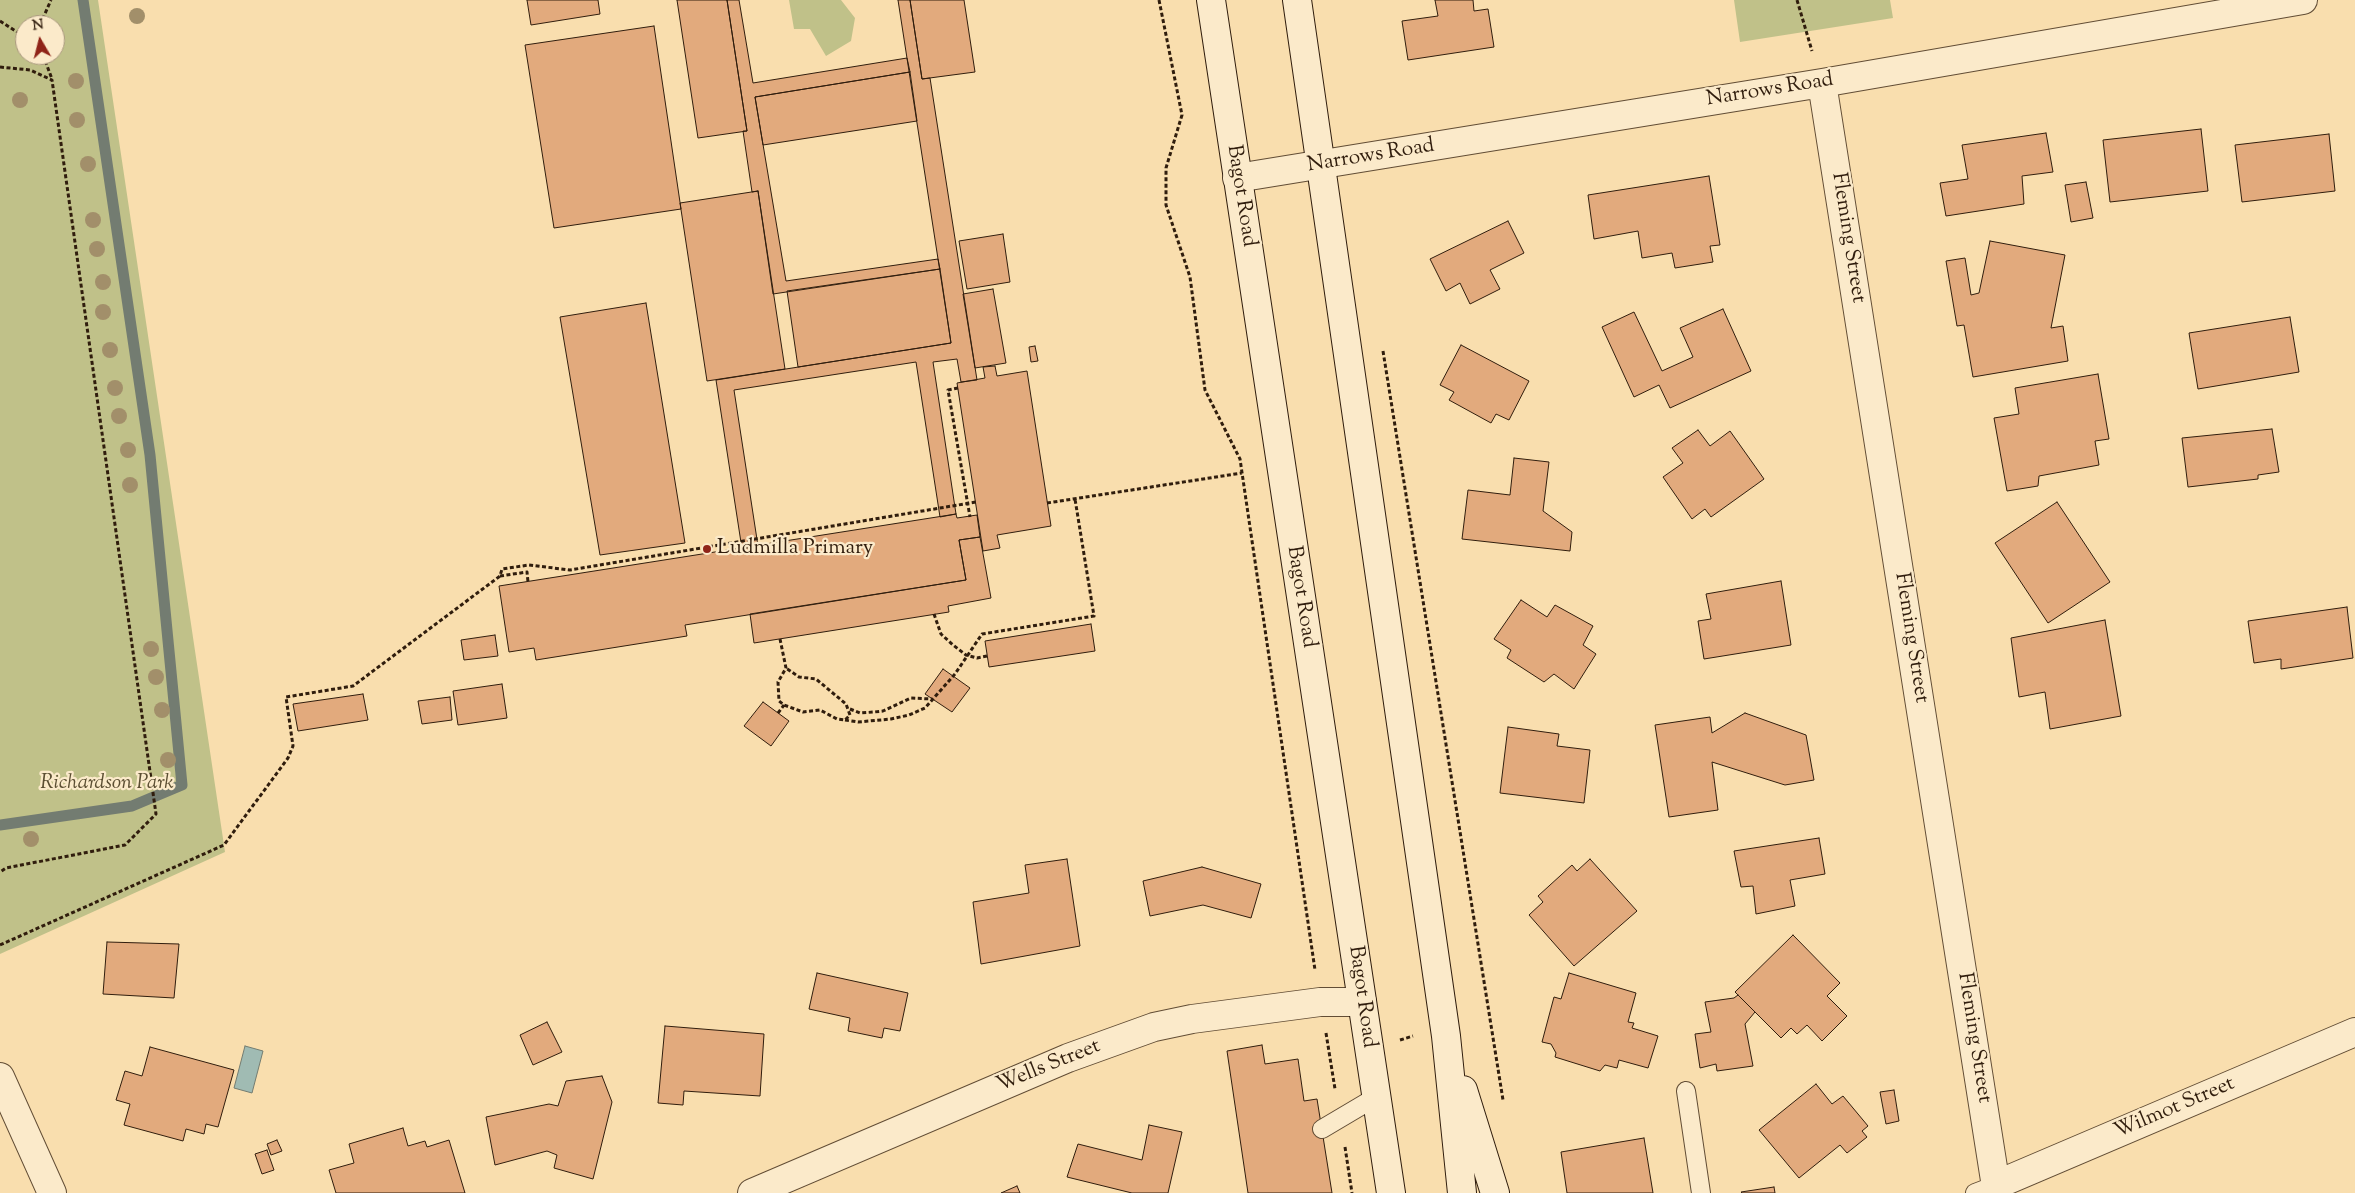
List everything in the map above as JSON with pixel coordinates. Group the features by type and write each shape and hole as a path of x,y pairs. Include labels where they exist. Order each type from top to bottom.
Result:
{"street":[{"name":"Bagot Road","path":"1211,0 1391,1193"},
{"path":"1297,0 1446,1036 1462,1193"},
{"name":"Narrows Road","path":"1237,178 1822,83 2304,0"},
{"name":"Fleming Street","path":"1822,83 1989,1190"},
{"name":"Wells Street","path":"752,1193 1051,1065 1117,1039 1154,1027 1192,1018 1320,1002 1362,1002"},
{"name":"Wilmot Street","path":"1989,1190 2355,1032"},
{"path":"1446,1036 1495,1193"},
{"path":"0,1077 52,1193"}],"lane":[{"path":"1686,1091 1700,1193"},
{"path":"1322,1129 1376,1097"}],"path":[{"path":"44,15 51,0"},
{"path":"1159,0 1182,115 1166,168 1166,205 1190,277 1205,390 1240,459 1320,1002 1330,1058"},
{"path":"1797,0 1822,83"},
{"path":"0,21 15,31"},
{"path":"0,872 6,868 125,845 156,814 52,80 47,65"},
{"path":"0,66 30,70 52,80"},
{"path":"1382,346 1491,1025"},
{"path":"958,388 948,390 970,517"},
{"path":"1046,503 1242,473"},
{"path":"780,639 786,668 778,682 777,689 779,701 784,705 803,712 820,710 837,719 858,722 909,715 925,708 955,674 966,655 982,634 1094,616 1075,499"},
{"path":"500,576 502,569 529,565 570,570 976,502"},
{"path":"0,945 224,845 288,758 293,746 286,697 353,686 500,576 527,572 528,582"},
{"path":"934,614 941,634 966,655 976,658 987,656"},
{"path":"786,668 799,677 816,679 849,709 860,712 883,710 911,698 933,699"},
{"path":"778,713 784,705"},
{"path":"845,720 850,715 849,709"},
{"path":"1400,1040 1414,1036"}],"green space":[{"name":"Richardson Park","path":"0,0 98,0 225,852 0,954"},
{"path":"789,0 841,0 855,18 851,41 826,56 810,29 794,29"},
{"path":"1734,0 1890,0 1893,18 1740,42"}],"water":[{"path":"245,1046 263,1051 252,1093 234,1088"}],"building":[{"path":"527,0 598,0 600,14 531,25"},
{"path":"677,0 727,0 747,131 698,138"},
{"path":"727,0 739,0 753,83 907,58 910,72 755,97 786,281 938,259 940,269 773,294 758,191 752,192 743,131 747,131"},
{"path":"898,0 910,0 922,79 930,78 977,380 961,382 957,359 933,362 956,514 940,517 916,362 734,390 758,546 742,549 716,380 951,343"},
{"path":"910,0 964,0 975,72 922,79"},
{"path":"1435,0 1473,0 1474,11 1488,9 1494,47 1408,60 1402,21 1438,16"},
{"path":"654,26 681,209 554,228 525,45"},
{"path":"910,72 917,121 763,145 755,97"},
{"path":"2201,129 2208,191 2110,202 2103,140"},
{"path":"2046,133 2053,172 2022,176 2024,204 1946,216 1940,183 1968,179 1962,145"},
{"path":"2329,134 2335,191 2242,202 2235,145"},
{"path":"1709,176 1720,245 1710,246 1713,262 1675,268 1672,253 1642,258 1638,231 1594,239 1588,195"},
{"path":"2086,182 2093,218 2071,222 2065,185"},
{"path":"758,191 785,369 707,381 680,203"},
{"path":"1508,221 1524,253 1490,270 1500,289 1470,304 1460,283 1446,291 1430,259"},
{"path":"1003,234 1010,282 967,289 959,241"},
{"path":"1990,241 2065,255 2051,328 2063,326 2068,361 1973,377 1964,325 1957,326 1946,261 1965,258 1971,295 1979,293"},
{"path":"940,269 951,343 798,367 787,291"},
{"path":"993,289 1006,363 975,368 963,294"},
{"path":"646,303 685,543 600,555 560,317"},
{"path":"1723,309 1751,371 1670,408 1659,385 1634,397 1602,327 1634,312 1662,371 1693,357 1680,328"},
{"path":"2290,317 2299,372 2198,389 2189,333"},
{"path":"1461,345 1529,381 1509,420 1496,414 1491,423 1449,400 1454,392 1440,385"},
{"path":"1035,346 1038,361 1031,362 1029,347"},
{"path":"995,366 997,376 1027,371 1051,526 997,535 1000,548 983,551 957,383 985,378 983,367"},
{"path":"2098,374 2109,439 2095,441 2099,465 2039,476 2038,486 2007,491 1994,418 2019,414 2015,388"},
{"path":"2272,429 2279,472 2258,475 2258,479 2188,487 2182,438"},
{"path":"1698,430 1710,446 1730,431 1764,479 1711,517 1705,509 1692,519 1663,477 1683,463 1672,448"},
{"path":"1514,458 1549,462 1543,511 1572,532 1570,551 1462,539 1468,490 1510,495"},
{"path":"2057,502 2110,582 2048,623 1995,543"},
{"path":"956,514 957,518 977,515 980,537 959,540 966,580 685,625 687,636 536,660 534,648 509,652 499,586"},
{"path":"980,537 991,598 948,606 949,612 754,643 750,614 966,580 959,540"},
{"path":"1781,581 1791,645 1704,659 1698,621 1711,619 1706,594"},
{"path":"1521,600 1547,617 1555,605 1593,626 1583,645 1596,654 1574,689 1554,674 1544,682 1507,658 1511,650 1494,639"},
{"path":"2347,607 2353,658 2281,669 2281,659 2254,663 2248,621"},
{"path":"2105,620 2121,716 2050,729 2045,692 2019,697 2011,638"},
{"path":"1091,624 1095,651 989,667 985,641"},
{"path":"495,635 498,656 464,660 461,640"},
{"path":"943,669 970,688 952,712 925,694"},
{"path":"502,684 507,718 458,725 453,691"},
{"path":"363,694 368,720 298,731 293,704"},
{"path":"450,697 452,720 422,724 418,701"},
{"path":"763,702 789,721 771,746 744,726"},
{"path":"1745,713 1806,735 1814,780 1785,785 1712,762 1718,810 1669,817 1655,725 1710,717 1712,733"},
{"path":"1508,727 1559,734 1557,746 1590,750 1584,803 1500,793"},
{"path":"1819,838 1825,874 1790,880 1795,906 1756,914 1753,886 1741,887 1734,851"},
{"path":"1067,859 1080,946 981,964 973,902 1029,893 1025,865"},
{"path":"1590,859 1637,911 1574,966 1529,915 1543,902 1538,896 1572,865 1577,871"},
{"path":"1202,867 1261,884 1251,918 1203,905 1150,916 1143,881"},
{"path":"1793,935 1840,983 1827,996 1847,1016 1822,1041 1807,1025 1797,1034 1791,1028 1781,1038 1735,992"},
{"path":"107,942 179,944 174,998 103,994"},
{"path":"817,973 908,993 900,1031 884,1028 882,1038 848,1031 850,1018 809,1009"},
{"path":"1569,973 1636,993 1628,1022 1634,1023 1632,1028 1658,1036 1648,1068 1619,1060 1617,1068 1605,1065 1600,1071 1555,1057 1556,1053 1551,1044 1542,1042 1554,997 1561,999"},
{"path":"1738,995 1755,1012 1745,1024 1753,1066 1717,1071 1716,1064 1700,1068 1695,1034 1711,1032 1705,1002 1734,998"},
{"path":"547,1022 562,1052 533,1065 520,1035"},
{"path":"665,1026 764,1034 760,1096 684,1091 683,1105 658,1103"},
{"path":"1262,1045 1265,1064 1298,1059 1304,1101 1317,1099 1332,1193 1248,1193 1227,1051"},
{"path":"150,1047 234,1070 218,1127 206,1124 204,1134 186,1129 183,1141 124,1125 130,1104 116,1100 125,1071 142,1076"},
{"path":"602,1076 612,1102 593,1179 554,1168 557,1155 547,1151 495,1165 486,1117 549,1104 558,1106 566,1081"},
{"path":"1816,1084 1832,1104 1843,1096 1868,1126 1862,1131 1867,1137 1847,1153 1840,1145 1799,1178 1759,1130"},
{"path":"1894,1090 1899,1121 1886,1124 1880,1092"},
{"path":"1149,1125 1182,1132 1168,1193 1132,1193 1067,1177 1078,1144 1142,1160"},
{"path":"403,1128 408,1146 425,1141 427,1147 449,1140 465,1193 336,1193 329,1170 354,1163 349,1144"},
{"path":"1644,1138 1653,1193 1567,1193 1561,1152"},
{"path":"277,1140 282,1151 271,1155 267,1144"},
{"path":"267,1150 274,1170 262,1174 255,1154"},
{"path":"1017,1186 1020,1193 1001,1193"},
{"path":"1774,1187 1775,1193 1741,1192"}],"waterway":[{"path":"0,825 132,806 182,785 150,455 83,0"}],"place":[{"name":"Ludmilla Primary","path":"707,549"}]}
